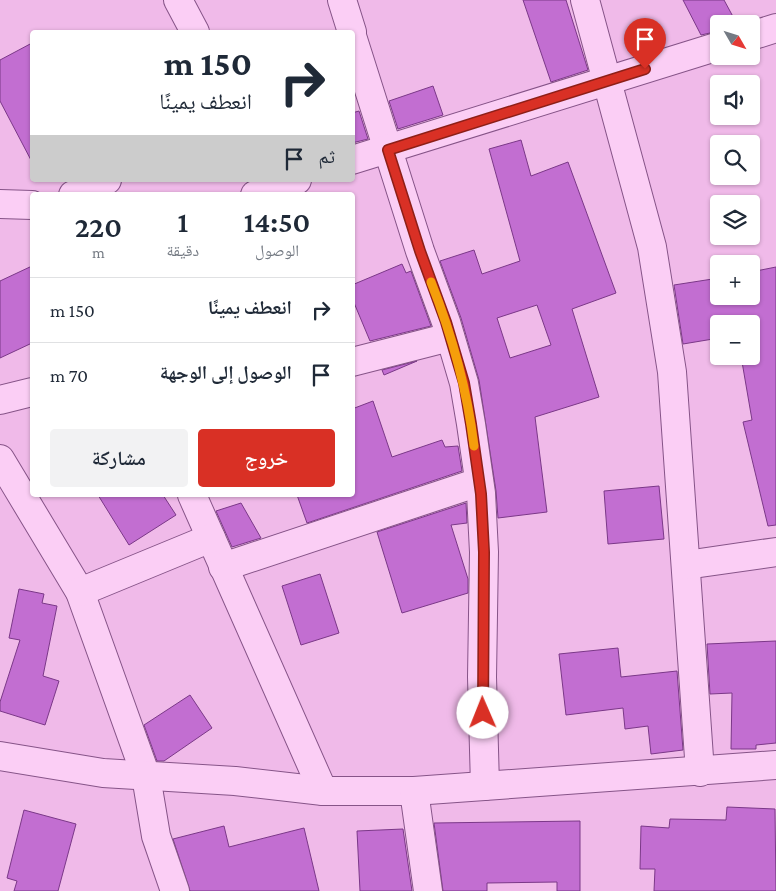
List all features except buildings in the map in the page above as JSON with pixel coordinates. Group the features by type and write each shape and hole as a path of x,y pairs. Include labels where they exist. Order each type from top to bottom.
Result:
{"street":[{"path":"342,0 351,30"},
{"path":"586,0 652,247 672,372 700,772"},
{"path":"187,1 195,30"},
{"path":"760,33 776,28"},
{"path":"355,44 420,251 464,383 479,482 484,552 482,677 485,786"},
{"path":"355,159 710,49"},
{"path":"80,192 102,182"},
{"path":"263,192 291,182"},
{"path":"0,204 30,205"},
{"path":"355,361 450,337"},
{"path":"0,400 30,392"},
{"path":"0,459 80,592 146,776 156,836 175,891"},
{"path":"223,566 479,482"},
{"path":"193,497 323,791"},
{"path":"80,592 211,538"},
{"path":"686,565 776,552"},
{"path":"0,756 78,769 146,776 226,780 323,791 414,790 485,786 700,772 776,765"},
{"path":"414,790 428,891"}],"slow traffic":[{"path":"431,282 446,322 464,383 474,446"}],"route":[{"path":"483,713 484,552 481,494 471,424 464,383 446,322 420,251 388,150 645,69"}]}
